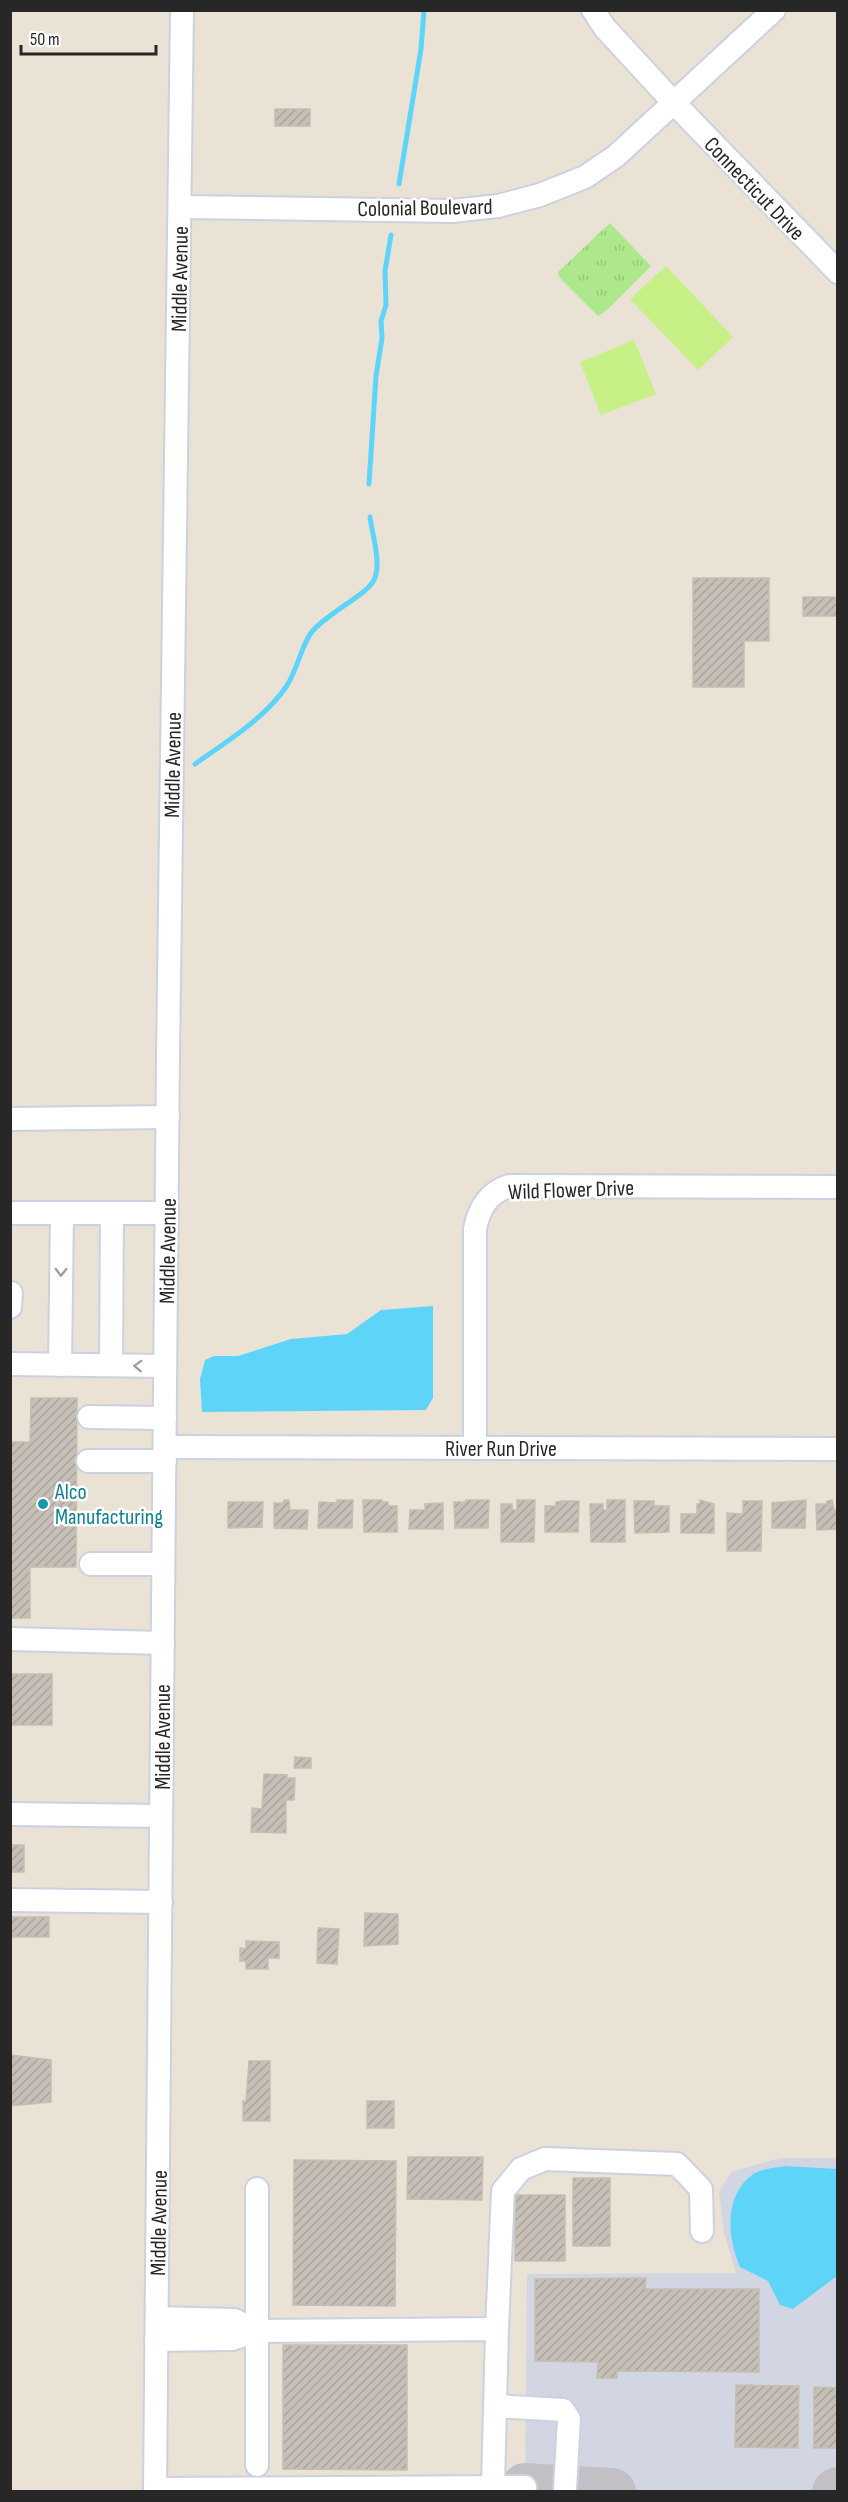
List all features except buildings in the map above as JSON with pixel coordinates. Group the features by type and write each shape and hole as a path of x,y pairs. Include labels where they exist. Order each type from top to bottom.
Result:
{"street":[{"name":"Middle Avenue","path":"155,2490 165,1366 182,10"},
{"name":"Connecticut Drive","path":"593,10 605,28 674,103 837,272"},
{"name":"Colonial Boulevard","path":"180,207 452,211 508,204 563,187 601,168 774,10"},
{"path":"10,1119 168,1117"},
{"name":"Wild Flower Drive","path":"475,1448 475,1229 482,1206 495,1192 509,1186 837,1187"},
{"path":"10,1213 167,1214"},
{"path":"60,1365 62,1214"},
{"path":"111,1365 112,1214"},
{"path":"10,1307 11,1293"},
{"path":"10,1364 165,1366"},
{"path":"88,1417 165,1418"},
{"name":"River Run Drive","path":"88,1461 165,1454 475,1448 837,1449"},
{"path":"91,1564 164,1564"},
{"path":"10,1639 163,1643"},
{"path":"10,1814 161,1816"},
{"path":"10,1900 160,1902"},
{"path":"493,2486 503,2191 521,2169 545,2159 677,2164 701,2190 702,2231"},
{"path":"257,2189 257,2465"},
{"path":"157,2329 232,2339 257,2331 497,2329"},
{"path":"495,2406 563,2410 569,2419 565,2490"},
{"path":"155,2490 525,2487"}],"shaded area":[{"path":"780,2158 837,2158 837,2491 525,2492 527,2274 736,2273 724,2233 719,2193 731,2172"}],"green space":[{"path":"610,223 651,266 607,310 598,316 559,277 558,272"},
{"path":"666,266 733,337 698,370 630,299"},
{"path":"634,340 656,394 601,415 580,362"}],"water":[{"path":"433,1306 433,1398 426,1410 202,1412 200,1379 205,1360 214,1356 238,1356 291,1339 347,1334 381,1310"},
{"path":"784,2166 837,2169 837,2276 793,2309 780,2305 768,2281 740,2267 731,2231 732,2206 743,2184 759,2171"}],"waterway":[{"path":"399,184 421,49 424,10"},
{"path":"369,484 376,376 382,338 381,321 386,305 385,271 391,235"},
{"path":"195,764 244,729 277,699 290,681 311,633 325,619 370,586 374,580 377,565 370,517"}],"taxiway":[{"path":"525,2487 612,2492"}],"place":[{"name":"Alco Manufacturing","path":"43,1504"}]}
